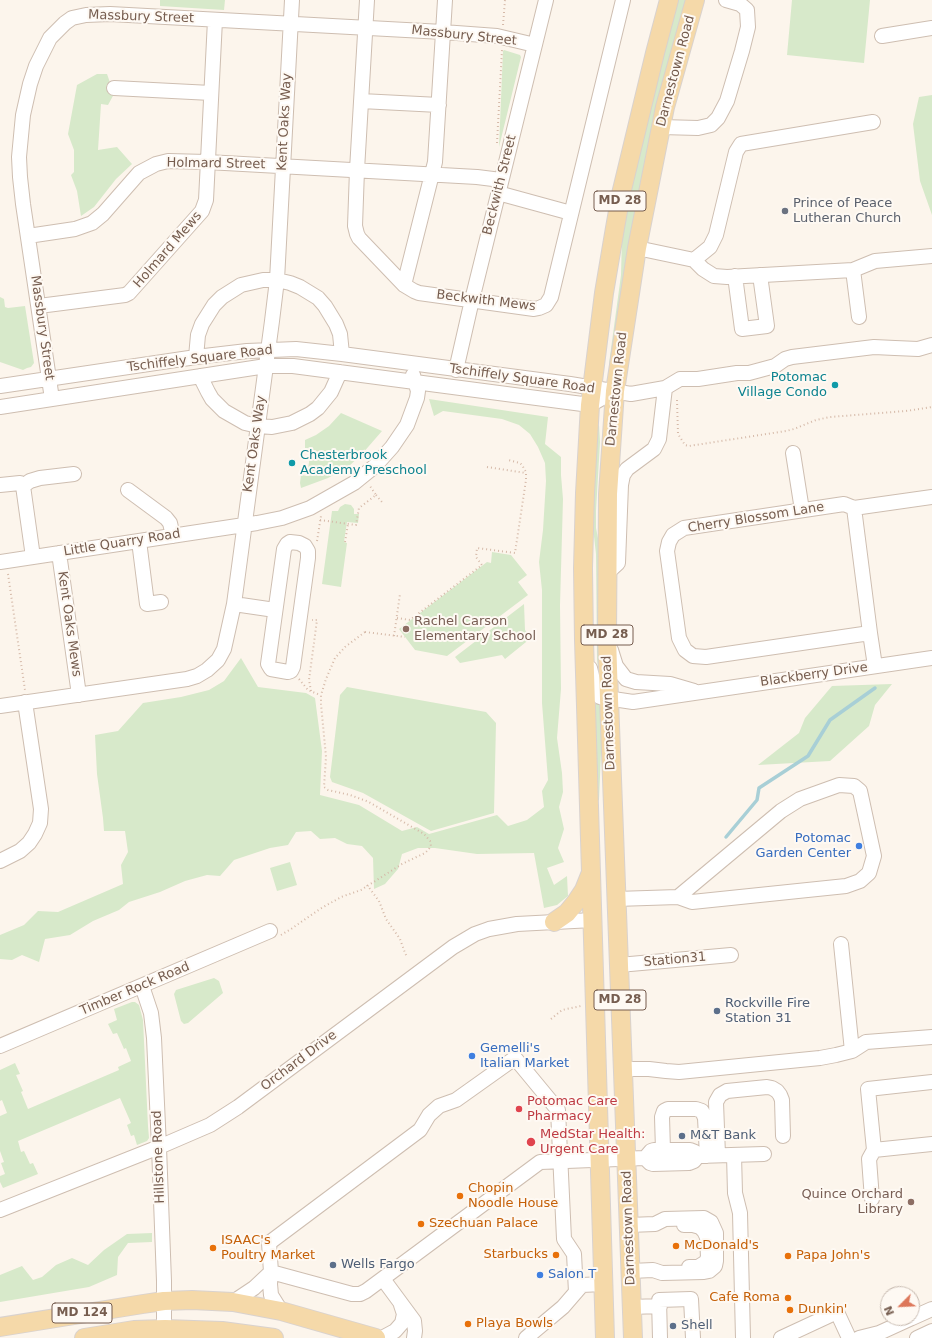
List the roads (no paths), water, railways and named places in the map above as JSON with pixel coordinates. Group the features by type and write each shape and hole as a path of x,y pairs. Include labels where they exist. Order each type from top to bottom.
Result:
{"main road":[{"name":"Darnestown Road","path":"605,1338 584,640 583,568 585,492 592,397 604,292 621,194 669,0"},
{"name":"Darnestown Road","path":"633,1338 611,776 607,637 608,494 615,391 637,248 665,107 695,0"},
{"path":"611,776 602,803 603,893 599,909 593,920 602,936 607,960 612,1030 623,1065"},
{"path":"554,922 567,913 576,902 584,890 591,870"},
{"name":"MD 124","path":"0,1327 164,1301 192,1300 233,1302 281,1311 376,1338"},
{"name":"MD 124","path":"84,1338 134,1330 164,1333 222,1331 274,1338"}],"street":[{"name":"Kent Oaks Way","path":"0,706 25,698 79,695 187,680 207,670 218,660 224,649 234,604 277,280 292,0"},
{"name":"Beckwith Mews","path":"367,0 355,226 359,238 408,289 419,293 534,308 539,308 546,305 551,297 623,0"},
{"path":"404,285 436,155 444,0"},
{"name":"Beckwith Street","path":"456,370 499,187 546,0"},
{"path":"661,127 698,128 711,125 718,118 727,102 748,27 747,10 740,4 726,0"},
{"name":"Massbury Street","path":"52,399 28,236 20,177 19,157 23,115 36,66 50,38 65,23 72,18 95,14 443,32 496,36 534,45"},
{"name":"Holmard Mews","path":"39,306 125,295 131,292 202,211 206,200 215,20"},
{"path":"882,36 932,28"},
{"path":"114,88 211,92"},
{"path":"361,101 439,105"},
{"path":"694,260 710,247 716,235 736,152 741,144 873,122"},
{"name":"Holmard Street","path":"28,236 75,229 92,223 103,214 139,174 156,164 168,161 477,177 499,187"},
{"path":"499,187 571,213"},
{"path":"637,248 694,260 703,270 714,276 853,270 876,261 932,256"},
{"path":"853,270 859,317"},
{"path":"735,276 742,329 767,326 760,275"},
{"path":"196,357 197,340 202,324 211,309 222,297 241,285 263,280 277,280 290,283 318,298 325,306 336,324 340,334 342,354"},
{"name":"Tschiffely Square Road","path":"0,407 266,366 293,366 415,382 592,397 615,391 631,394 666,388 680,379 698,380 755,372 774,366 785,359 792,357 874,347 918,349 932,346"},
{"name":"Tschiffely Square Road","path":"0,386 196,357 268,349 296,349 456,370 592,397"},
{"name":"Little Quarry Road","path":"3,561 244,525 282,518 302,512 331,497 364,476 382,459 395,443 407,425 417,398 418,391 410,364"},
{"path":"200,376 210,396 224,411 238,419 258,426 272,427 282,426 297,421 310,414 322,404 332,392 340,372"},
{"path":"607,573 618,563 621,485 623,475 627,469 654,449 659,439 666,388"},
{"path":"793,453 802,510"},
{"path":"22,486 30,481 40,478 74,474"},
{"path":"0,485 20,483 22,486 33,557"},
{"path":"128,490 166,518 170,523 172,536"},
{"name":"Cherry Blossom Lane","path":"870,633 706,657 693,656 685,650 679,638 667,551 669,542 673,535 684,528 844,504 854,508 932,497"},
{"path":"854,508 875,666"},
{"path":"139,541 147,604 161,602"},
{"path":"290,542 302,544 308,551 308,558 293,667 291,671 288,672 273,670 269,666 275,610 284,547 290,542"},
{"name":"Kent Oaks Mews","path":"59,553 79,695"},
{"path":"234,604 275,610"},
{"name":"Blackberry Drive","path":"607,637 616,666 626,679 636,682 670,684 697,692"},
{"path":"584,640 597,693 600,697 609,699"},
{"name":"Blackberry Drive","path":"609,699 633,702 932,658"},
{"path":"0,861 20,850 29,843 40,823 41,808 25,698"},
{"path":"616,899 678,897 692,902 846,886 860,881 869,873 874,856 860,791 854,786 839,785 800,798 781,811 678,897"},
{"name":"Orchard Drive","path":"0,1210 159,1147 197,1131 224,1117 460,942 475,934 493,928 517,924 593,920"},
{"name":"Timber Rock Road","path":"0,1046 270,931"},
{"path":"841,944 852,1051"},
{"name":"Station31","path":"619,965 731,955"},
{"name":"Hillstone Road","path":"142,986 148,1003 153,1026 159,1147 164,1333"},
{"path":"623,1065 672,1072 692,1071 820,1058 852,1051 866,1042 932,1037"},
{"path":"281,1311 271,1295 269,1243 420,1130 429,1115 439,1106 456,1100 515,1058 558,1110 564,1239 574,1254 576,1292"},
{"path":"872,1199 869,1159 874,1150 868,1089 932,1082"},
{"path":"707,1156 716,1102 720,1095 727,1092 767,1087 777,1091 782,1100 783,1136"},
{"path":"663,1150 662,1117 664,1112 668,1109 696,1109 702,1111 705,1118 707,1156"},
{"path":"874,1150 932,1144"},
{"path":"645,1158 652,1151 663,1150 690,1150 707,1156"},
{"path":"271,1272 352,1294 360,1294 383,1279 540,1162 645,1158 653,1164 689,1164 707,1156 764,1154"},
{"path":"734,1155 735,1193 740,1213 743,1338"},
{"path":"653,1270 662,1273 704,1272 711,1270 716,1264 716,1233 709,1220 704,1218 665,1219 655,1224"},
{"path":"628,1225 693,1225 700,1227 707,1235 708,1255 706,1262 698,1266 631,1271"},
{"path":"716,1264 741,1263"},
{"path":"233,1302 254,1288 271,1272"},
{"path":"383,1279 414,1321 414,1338"},
{"path":"526,1338 563,1307 582,1285 603,1284"},
{"path":"660,1338 659,1300 691,1299 692,1338"},
{"path":"382,1338 395,1331 402,1323 404,1314 401,1305"},
{"path":"632,1307 660,1306"},
{"path":"920,1314 932,1309"},
{"path":"781,1338 837,1312 858,1338 879,1333 894,1326"},
{"path":"916,1338 932,1331"}],"waterway":[{"path":"726,837 757,800 759,788 808,756 830,720 875,688"}],"place":[{"name":"Prince of Peace Lutheran Church","path":"785,211"},
{"name":"Potomac Village Condo","path":"835,385"},
{"name":"Chesterbrook Academy Preschool","path":"292,463"},
{"name":"Rachel Carson Elementary School","path":"406,629"},
{"name":"Potomac Garden Center","path":"859,846"},
{"name":"Rockville Fire Station 31","path":"717,1011"},
{"name":"Gemelli's Italian Market","path":"472,1056"},
{"name":"Potomac Care Pharmacy","path":"519,1109"},
{"name":"M&T Bank","path":"682,1136"},
{"name":"MedStar Health: Urgent Care","path":"531,1142"},
{"name":"Chopin Noodle House","path":"460,1196"},
{"name":"Quince Orchard Library","path":"911,1202"},
{"name":"Szechuan Palace","path":"421,1224"},
{"name":"McDonald's","path":"676,1246"},
{"name":"ISAAC's Poultry Market","path":"213,1248"},
{"name":"Starbucks","path":"556,1255"},
{"name":"Papa John's","path":"788,1256"},
{"name":"Wells Fargo","path":"333,1265"},
{"name":"Salon T","path":"540,1275"},
{"name":"Cafe Roma","path":"788,1298"},
{"name":"Dunkin'","path":"790,1310"},
{"name":"Playa Bowls","path":"468,1324"},
{"name":"Shell","path":"673,1326"}]}
